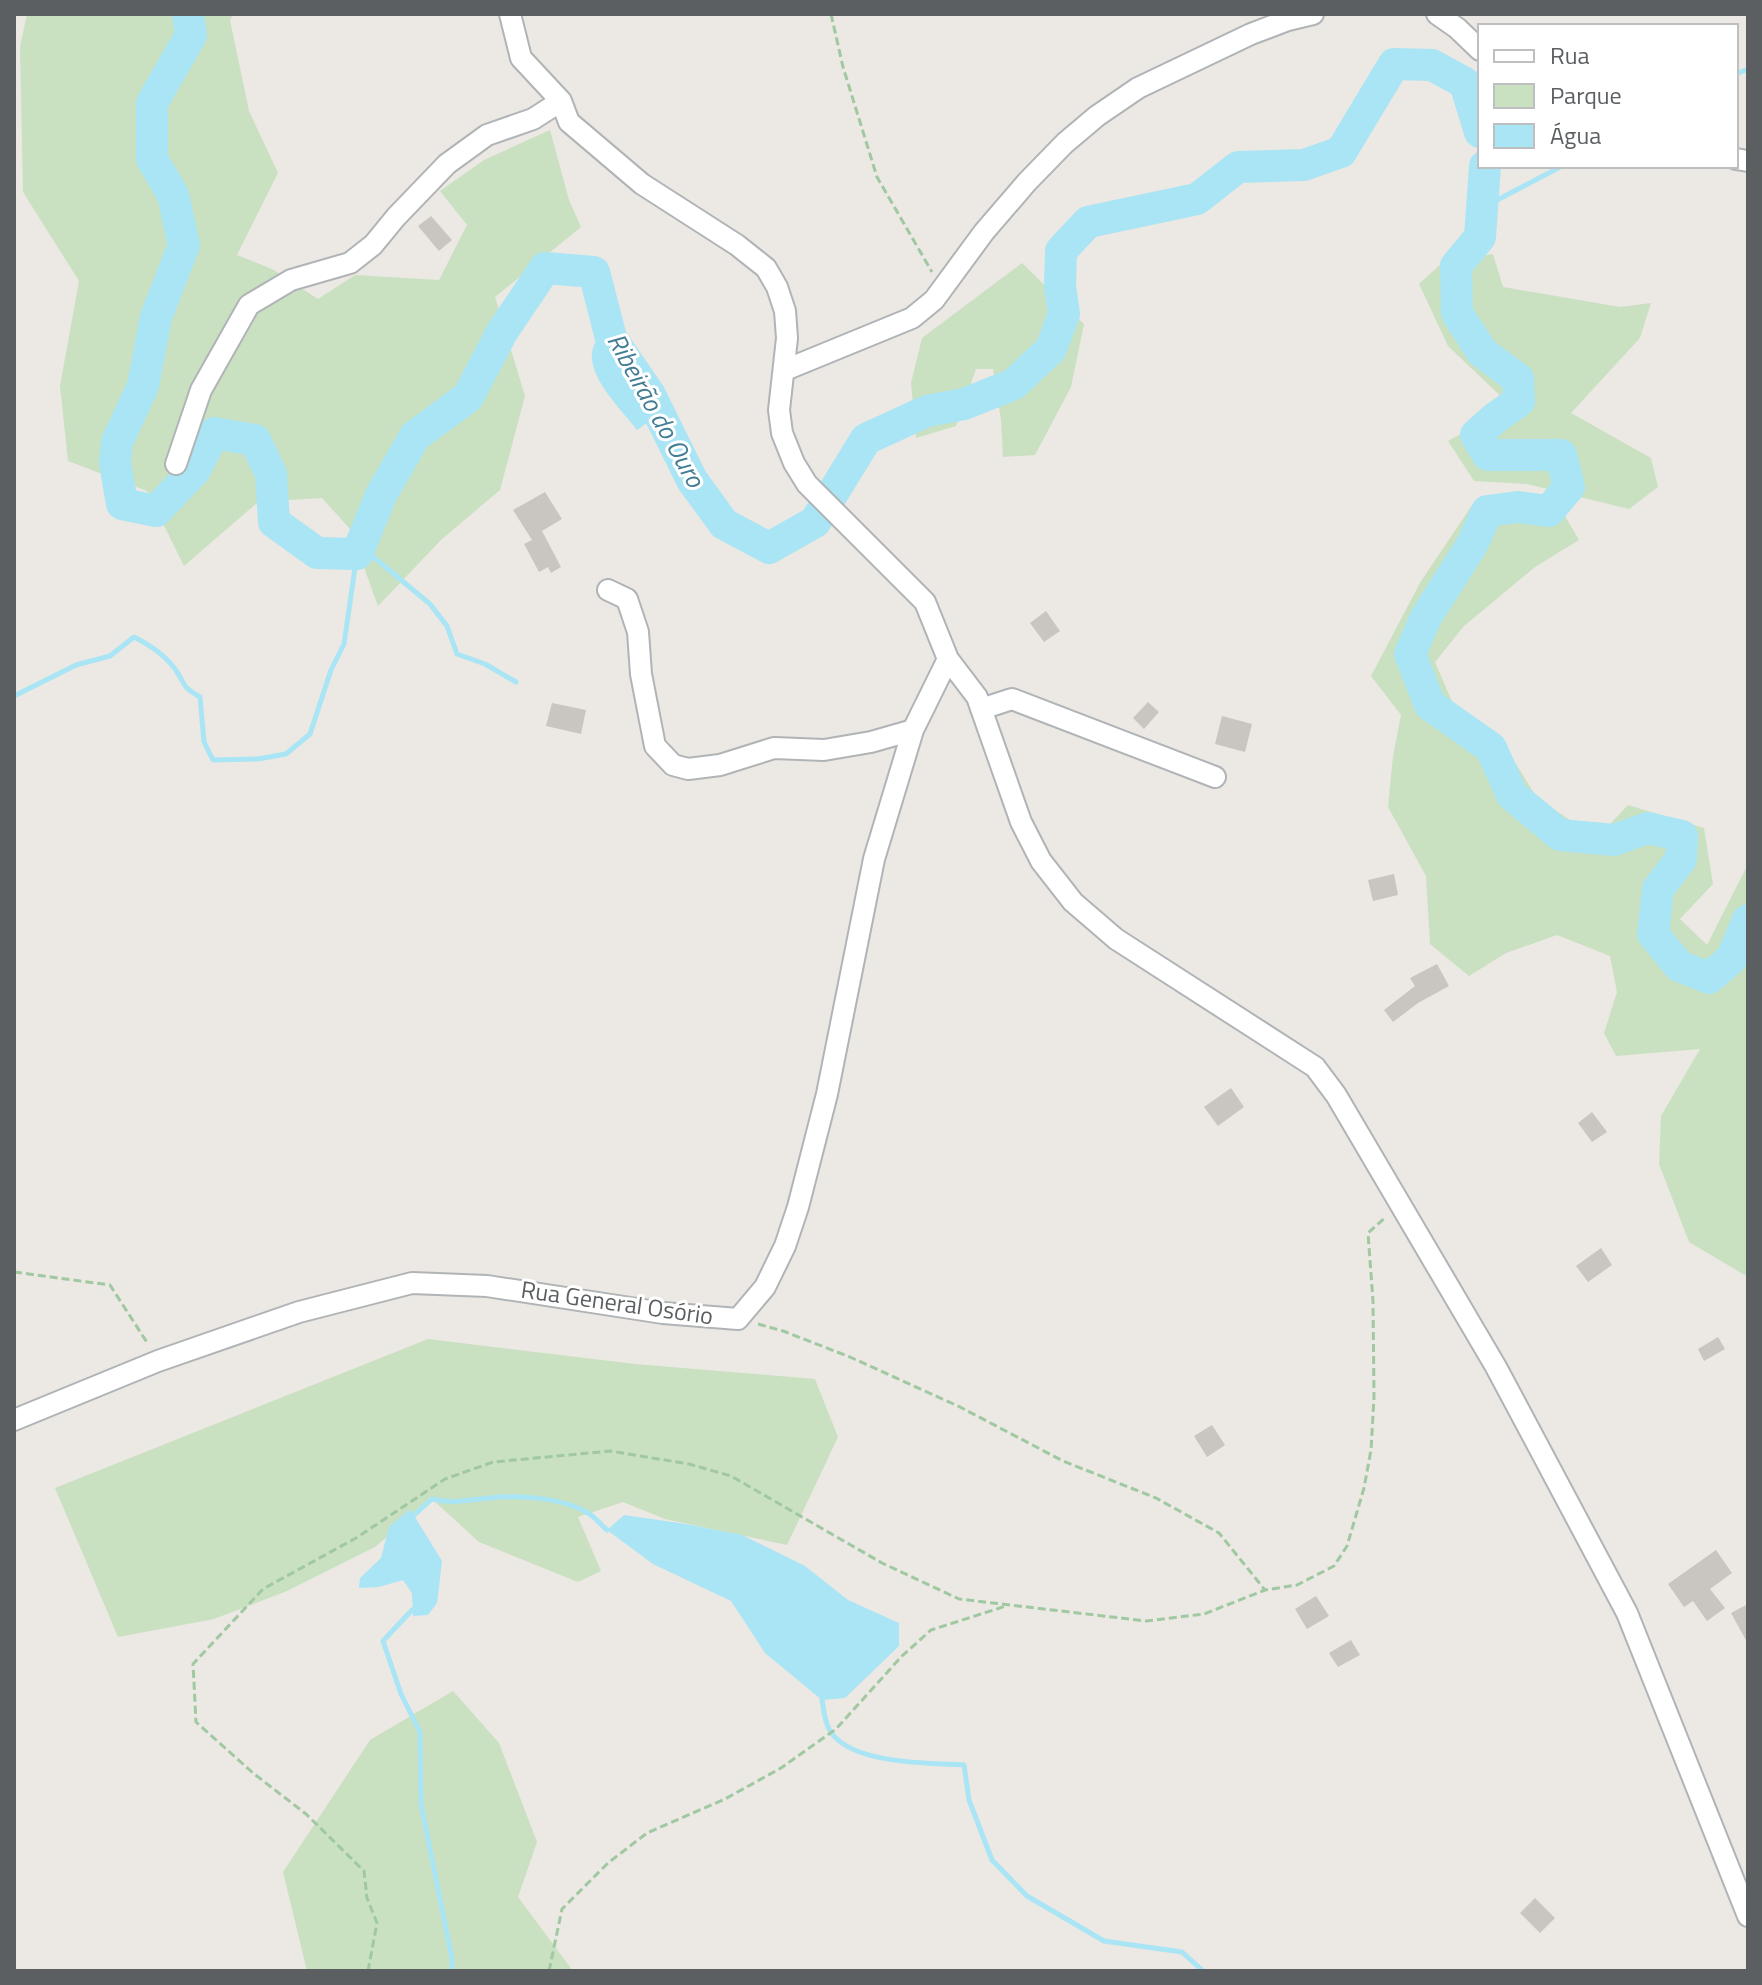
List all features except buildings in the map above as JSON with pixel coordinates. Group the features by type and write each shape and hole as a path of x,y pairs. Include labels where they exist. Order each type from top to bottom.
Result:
{"street":[{"path":"510,14 521,58 561,101 569,122 642,184 737,245 766,268 785,311 787,338 779,410 782,433 794,463 807,484 925,602 948,659 977,697 1021,822 1041,861 1073,902 1116,939 1315,1067 1336,1095 1496,1367 1627,1613 1748,1916"},
{"path":"785,370 912,318 934,300 984,232 1065,143 1138,88 1251,34 1313,14"},
{"path":"1437,14 1478,48"},
{"path":"176,464 201,390 249,305 291,280 350,263 373,245 447,164 487,135 533,119 561,101"},
{"path":"608,590 627,599 638,632 641,674 655,746 673,765 688,769 720,765 774,748 824,750 871,742 913,730"},
{"name":"Rua General Osório","path":"14,1420 158,1361 299,1312 412,1283 487,1286 663,1313 738,1319 765,1287 785,1246 798,1207 827,1094 874,859 913,730 948,659"},
{"path":"981,709 1012,699 1215,777"}],"path":[{"path":"831,14 843,67 877,177 942,289"},
{"path":"368,1971 377,1923 367,1898 364,1871 306,1814 253,1773 196,1722 193,1664 263,1589 356,1538 445,1479 493,1462 610,1451 689,1464 731,1476 882,1563 959,1599 1146,1621 1204,1614 1265,1590 1297,1585 1334,1566 1347,1546 1364,1488 1371,1450 1374,1397 1373,1301 1368,1233 1400,1204"},
{"path":"14,1272 110,1285 158,1361"},
{"path":"738,1319 783,1331 850,1357 960,1407 1063,1461 1156,1498 1219,1533 1265,1590"},
{"path":"549,1971 562,1909 608,1863 647,1833 725,1799 781,1768 831,1733 902,1656 931,1630 1010,1605"}],"green space":[{"path":"27,14 234,14 230,20 249,111 278,173 237,255 272,269 318,299 355,275 439,280 467,225 440,191 484,160 550,130 569,200 581,227 495,297 525,396 500,490 442,539 378,606 350,529 322,498 258,502 184,566 147,491 68,461 60,386 79,281 23,192 20,47"},
{"path":"1493,254 1503,287 1620,307 1651,303 1640,338 1571,413 1651,458 1658,487 1629,509 1527,484 1474,481 1448,441 1511,406 1448,346 1419,284 1442,263"},
{"path":"1022,263 1084,324 1071,387 1035,455 1003,457 993,369 976,369 956,426 916,438 911,383 922,338"},
{"path":"1473,504 1565,516 1579,540 1535,567 1464,626 1435,662 1453,704 1497,733 1537,798 1597,838 1628,805 1704,828 1713,884 1680,919 1707,945 1748,864 1748,1277 1689,1242 1659,1164 1661,1116 1700,1049 1616,1056 1604,1033 1617,992 1610,956 1557,935 1506,953 1469,976 1430,944 1426,876 1388,807 1401,715 1371,676 1421,581"},
{"path":"428,1339 635,1364 815,1379 838,1437 787,1545 665,1519 623,1502 578,1517 601,1571 578,1582 479,1542 432,1499 375,1547 287,1591 214,1619 118,1637 55,1488"},
{"path":"453,1691 499,1743 537,1842 518,1897 573,1971 307,1971 283,1872 370,1740"}],"water":[{"path":"607,330 630,338 629,356 663,393 668,408 637,430 605,390 594,367 594,345"},
{"path":"410,1509 442,1561 437,1603 428,1615 413,1616 412,1593 403,1580 379,1587 359,1588 360,1578 381,1558 389,1527"},
{"path":"624,1515 742,1535 805,1566 848,1600 899,1623 899,1646 845,1698 822,1700 765,1653 731,1601 653,1564 607,1530"}],"waterway":[{"name":"Ribeirão do Ouro","path":"188,14 191,35 152,103 152,159 173,195 184,245 156,317 143,386 117,442 115,463 122,504 156,511 195,470 214,433 255,440 271,474 274,522 317,553 357,554 381,495 415,436 468,397 502,332 545,268 594,272 611,338 650,395 692,480 724,524 769,548 815,522 866,439 927,411 964,404 1014,384 1051,349 1064,314 1060,286 1061,251 1088,222 1197,199 1238,167 1304,165 1341,152 1394,64 1432,65 1465,83 1478,125"},
{"path":"1738,73 1748,69"},
{"name":"Ribeirão do Ouro","path":"1485,168 1480,237 1456,266 1457,313 1482,352 1518,379 1519,401 1476,435 1488,455 1561,455 1569,487 1549,511 1518,507 1487,511 1473,543 1426,617 1410,654 1430,705 1491,748 1512,795 1560,835 1614,840 1648,828 1682,836 1681,859 1658,889 1653,934 1679,966 1709,978 1732,958 1748,920"},
{"path":"1482,208 1558,168"},
{"path":"360,546 430,604 447,626 457,654 485,664 516,682"},
{"path":"14,696 76,665 110,656 134,637 161,654 186,687 200,697 204,742 213,760 258,759 286,754 310,734 331,670 344,644 357,554"},
{"path":"414,1515 432,1499 454,1501 527,1497 566,1503 591,1515 607,1530"},
{"path":"412,1610 383,1641 401,1694 420,1732 421,1804 452,1971"},
{"path":"822,1700 830,1731 844,1745 859,1752 894,1760 964,1765 969,1800 992,1860 1027,1896 1104,1941 1182,1952 1203,1971"}]}
